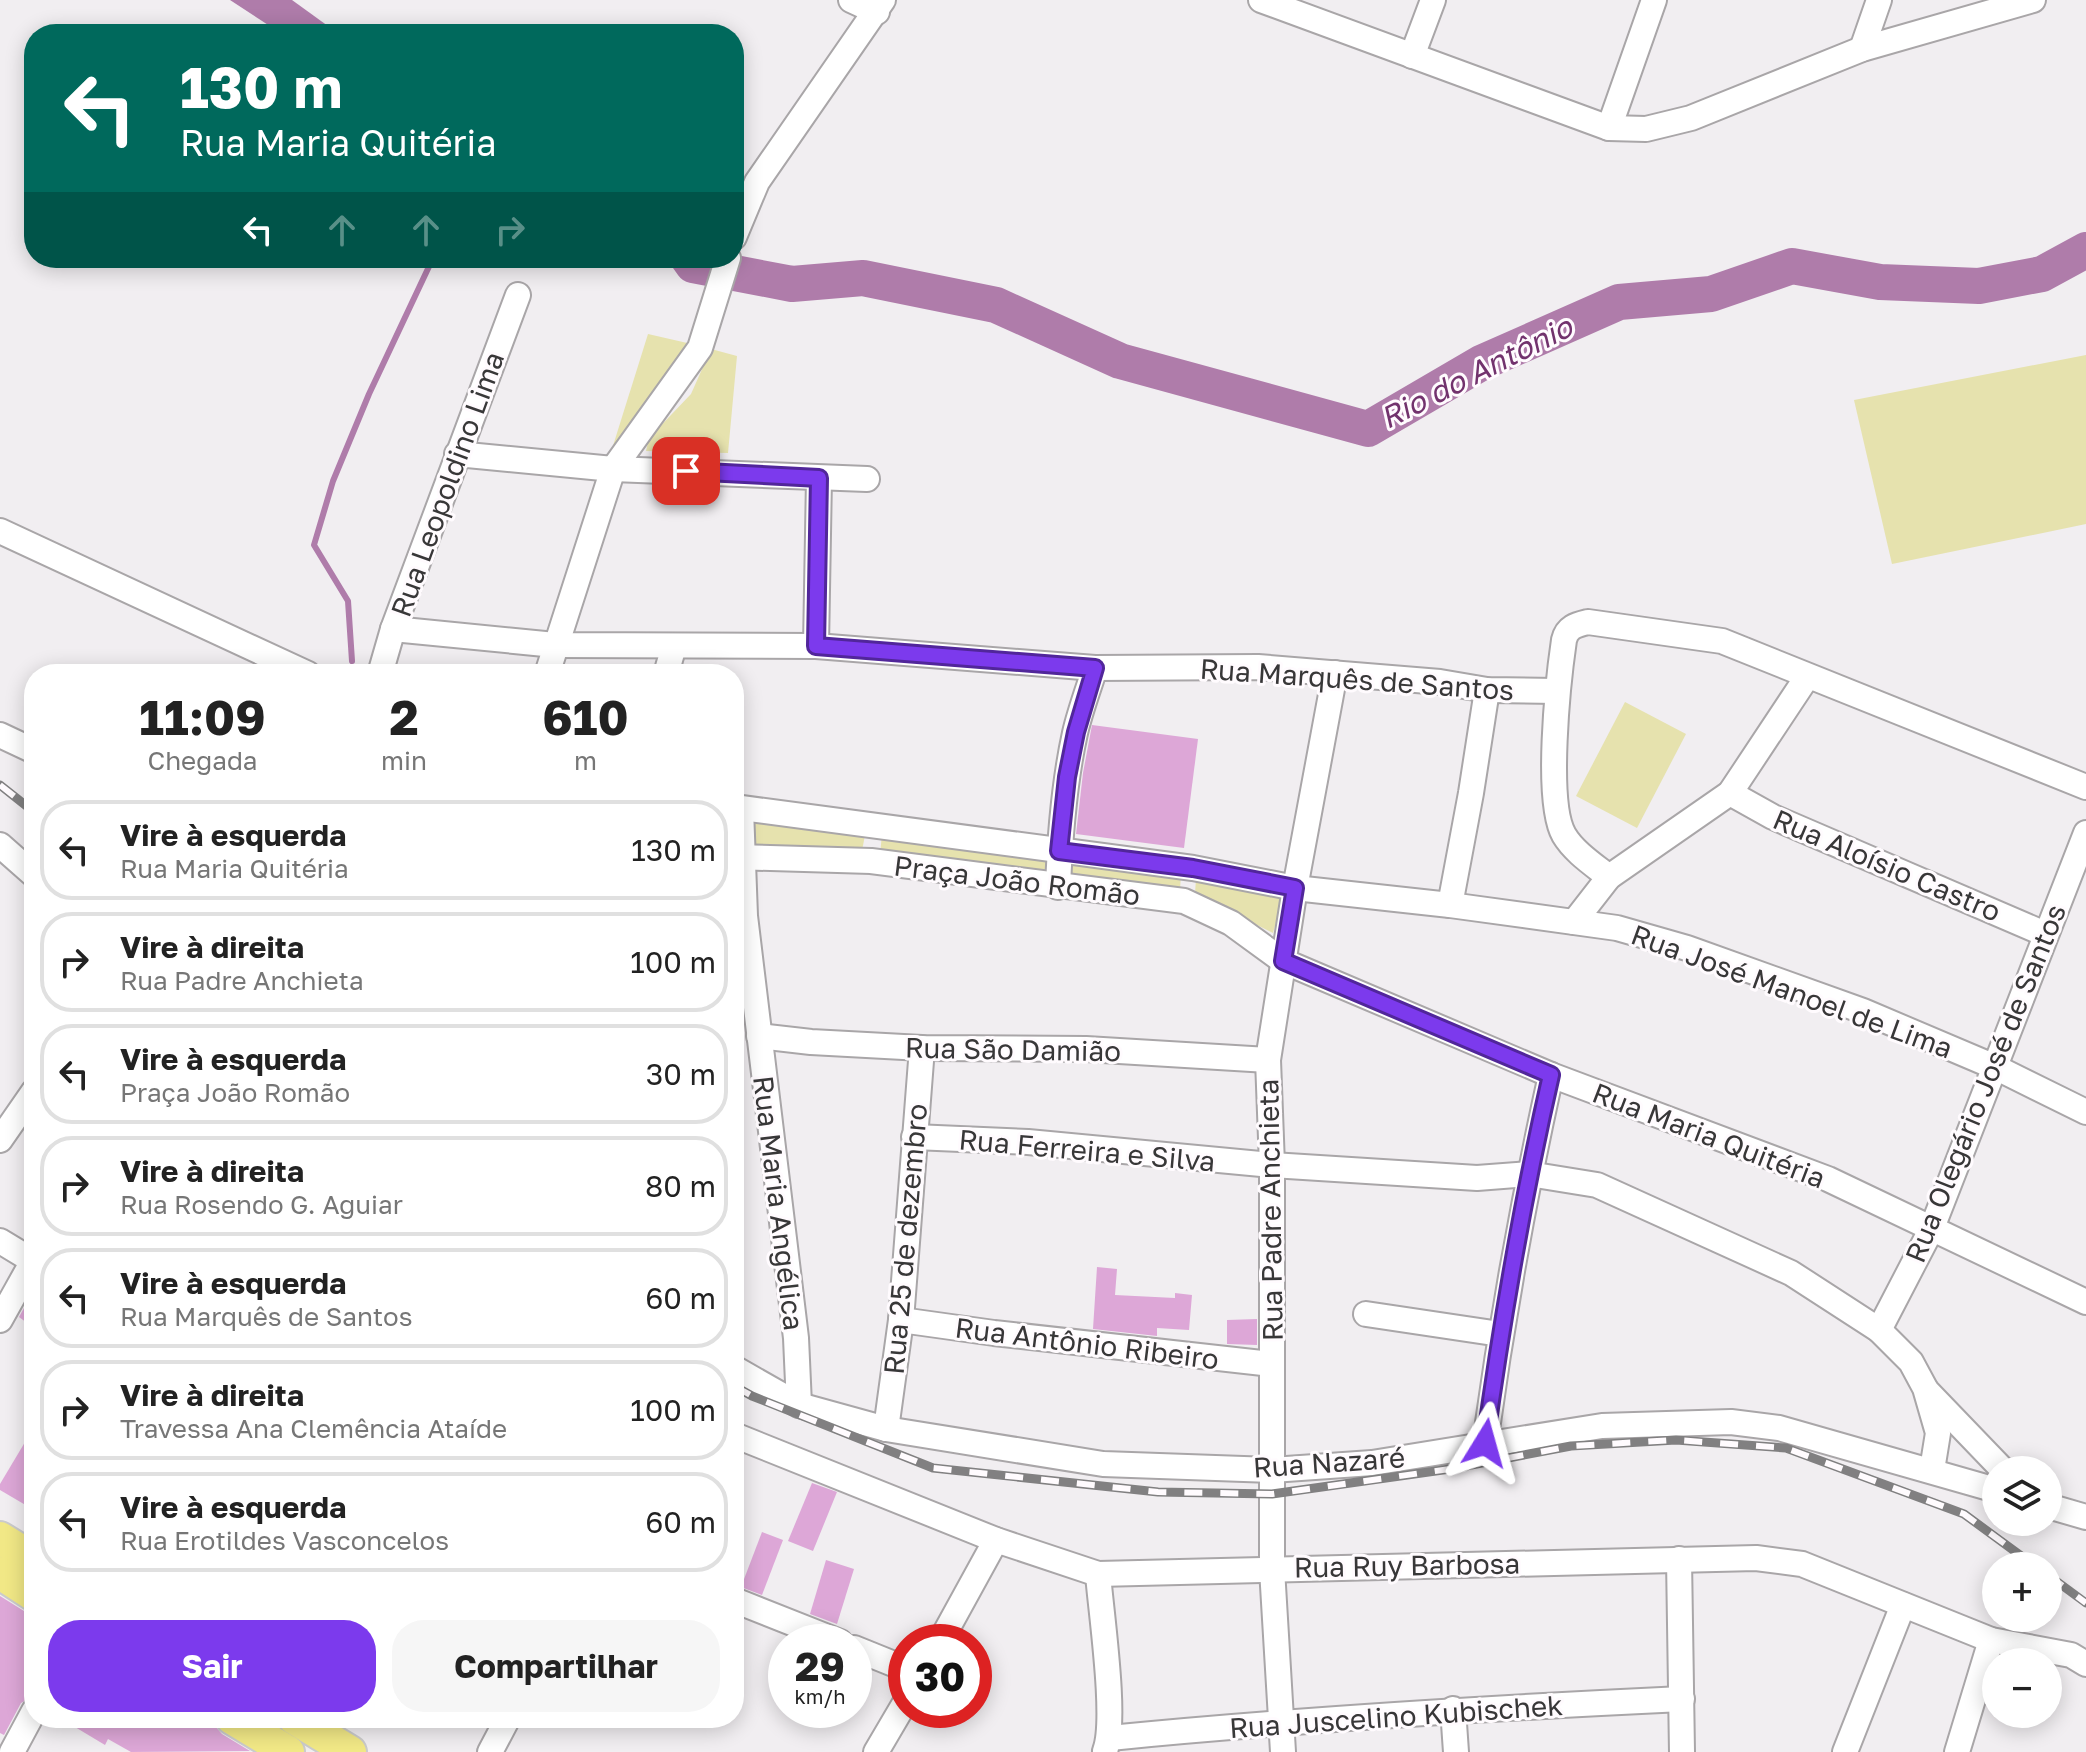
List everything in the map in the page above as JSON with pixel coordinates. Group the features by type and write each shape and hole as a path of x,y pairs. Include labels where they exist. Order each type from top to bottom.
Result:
{"main road":[{"path":"0,1538 24,1553"},
{"path":"0,1573 24,1589"},
{"path":"245,1728 270,1747"},
{"path":"310,1728 350,1752"}],"street":[{"path":"744,213 757,182 880,6 851,0"},
{"path":"1261,0 1609,128 1646,129 1691,118 1862,49 2033,0"},
{"path":"1412,56 1433,0"},
{"path":"1609,128 1654,0"},
{"path":"1862,49 1879,0"},
{"path":"550,664 613,469 700,348 725,268"},
{"name":"Rua Leopoldino Lima","path":"383,664 457,454 518,295"},
{"path":"457,454 613,469 867,479"},
{"path":"816,646 819,478"},
{"path":"0,531 286,664"},
{"path":"1609,877 1579,853 1564,836 1556,812 1556,691 1564,640 1573,626 1588,622 1722,641 2086,787"},
{"name":"Rua Marquês de Santos","path":"393,629 555,645 816,646 1095,668 1258,667 1440,682 1487,690 1556,691"},
{"path":"669,664 674,646"},
{"path":"1058,887 1067,777 1076,732 1095,668"},
{"name":"Rua Padre Anchieta","path":"1283,1752 1272,1569 1272,1165 1268,1060 1295,888 1335,673"},
{"path":"1574,922 1609,877 1730,793 1807,677"},
{"path":"1450,905 1487,690"},
{"path":"0,735 24,746"},
{"name":"Rua Aloísio Castro","path":"1730,793 1773,817 2045,934"},
{"name":"Praça João Romão","path":"744,809 1193,868 1295,888"},
{"path":"871,861 878,828"},
{"name":"Rua Olegário José de Santos","path":"1879,1330 1932,1228 2086,833"},
{"path":"0,845 24,866"},
{"name":"Praça João Romão","path":"744,858 871,861 1184,901 1231,923 1283,961"},
{"path":"1184,901 1193,868"},
{"name":"Rua José Manoel de Lima","path":"1295,888 1617,928 1687,948 1863,1011 1995,1067 2086,1112"},
{"name":"Rua Maria Angélica","path":"744,908 796,1338 799,1405"},
{"name":"Rua Maria Quitéria","path":"1283,961 1551,1075 1828,1179 2086,1302"},
{"name":"Rua São Damião","path":"759,1036 922,1048 1086,1049 1268,1060"},
{"name":"Rua 25 de dezembro","path":"886,1429 901,1320 922,1048"},
{"path":"1485,1443 1500,1334 1529,1174 1551,1075"},
{"path":"0,1140 24,1105"},
{"name":"Rua Ferreira e Silva","path":"914,1137 1028,1142 1272,1165 1477,1178 1529,1174 1597,1185 1791,1273 1879,1330 1911,1362 1925,1388 1938,1433 1932,1470"},
{"path":"0,1241 24,1254"},
{"path":"0,1320 24,1278"},
{"path":"1366,1314 1500,1334"},
{"name":"Rua Antônio Ribeiro","path":"901,1320 1272,1364"},
{"name":"Rua Nazaré","path":"744,1374 799,1405 886,1429 1103,1464 1272,1470 1372,1463 1602,1426 1731,1422 1779,1428 1982,1486"},
{"path":"1925,1388 1990,1456"},
{"name":"Rua Ruy Barbosa","path":"744,1439 996,1540 1098,1574 1756,1558 1802,1564 1991,1640 2071,1655 2086,1664"},
{"path":"2062,1510 2086,1517"},
{"path":"950,1624 996,1540"},
{"path":"1679,1559 1682,1752"},
{"path":"1098,1574 1107,1745"},
{"path":"744,1604 795,1624"},
{"path":"1845,1752 1903,1605"},
{"path":"1957,1752 1991,1640"},
{"name":"Rua Juscelino Kubischek","path":"1107,1745 1280,1721 1453,1709 1682,1699"},
{"path":"1453,1709 1456,1752"},
{"path":"12,1752 25,1728"},
{"path":"490,1752 503,1728"},
{"path":"876,1752 890,1728"}],"shaded area":[{"path":"230,0 292,0 325,24 267,24"},
{"path":"648,334 696,345 618,450 612,449"},
{"path":"711,349 737,356 728,453 646,451 649,438 691,394"},
{"path":"2086,355 2086,524 1892,564 1854,400"},
{"path":"1625,702 1686,734 1637,828 1576,796"},
{"path":"752,816 865,835 861,856 747,848"},
{"path":"882,834 1050,856 1049,875 880,855"},
{"path":"1067,860 1181,874 1180,890 1069,879"},
{"path":"1196,878 1283,896 1273,933 1195,894"}],"building":[{"path":"1092,725 1198,739 1184,848 1076,834"},
{"path":"1097,1267 1117,1269 1115,1295 1175,1298 1175,1293 1192,1295 1189,1330 1157,1328 1157,1336 1093,1329"},
{"path":"1257,1319 1257,1345 1227,1344 1227,1320"},
{"path":"24,1444 24,1504 0,1490 0,1484"},
{"path":"812,1483 837,1492 813,1551 788,1541"},
{"path":"762,1532 783,1540 762,1595 744,1588 744,1579"},
{"path":"826,1560 854,1569 837,1624 810,1614"},
{"path":"0,1596 24,1611 24,1701 4,1735 0,1733"},
{"path":"77,1728 217,1728 250,1751 131,1752 108,1739 105,1745"}],"waterway":[{"name":"Rio do Antônio","path":"709,268 792,284 863,278 996,305 1120,361 1368,429 1481,363 1619,302 1711,294 1792,266 1880,282 1979,286 2042,274 2086,250"},
{"path":"352,661 348,601 314,545 333,481 369,394 428,268"}],"railway":[{"path":"0,785 24,804"},
{"path":"744,1392 933,1468 1158,1492 1272,1494 1450,1469 1571,1446 1676,1440 1786,1448 1964,1514 2016,1552"},
{"path":"2062,1585 2086,1603"}],"route":[{"path":"686,471 819,478 816,646 1095,668 1076,732 1067,777 1059,851 1193,868 1295,888 1283,961 1551,1075 1529,1174 1500,1334 1485,1443"}]}
